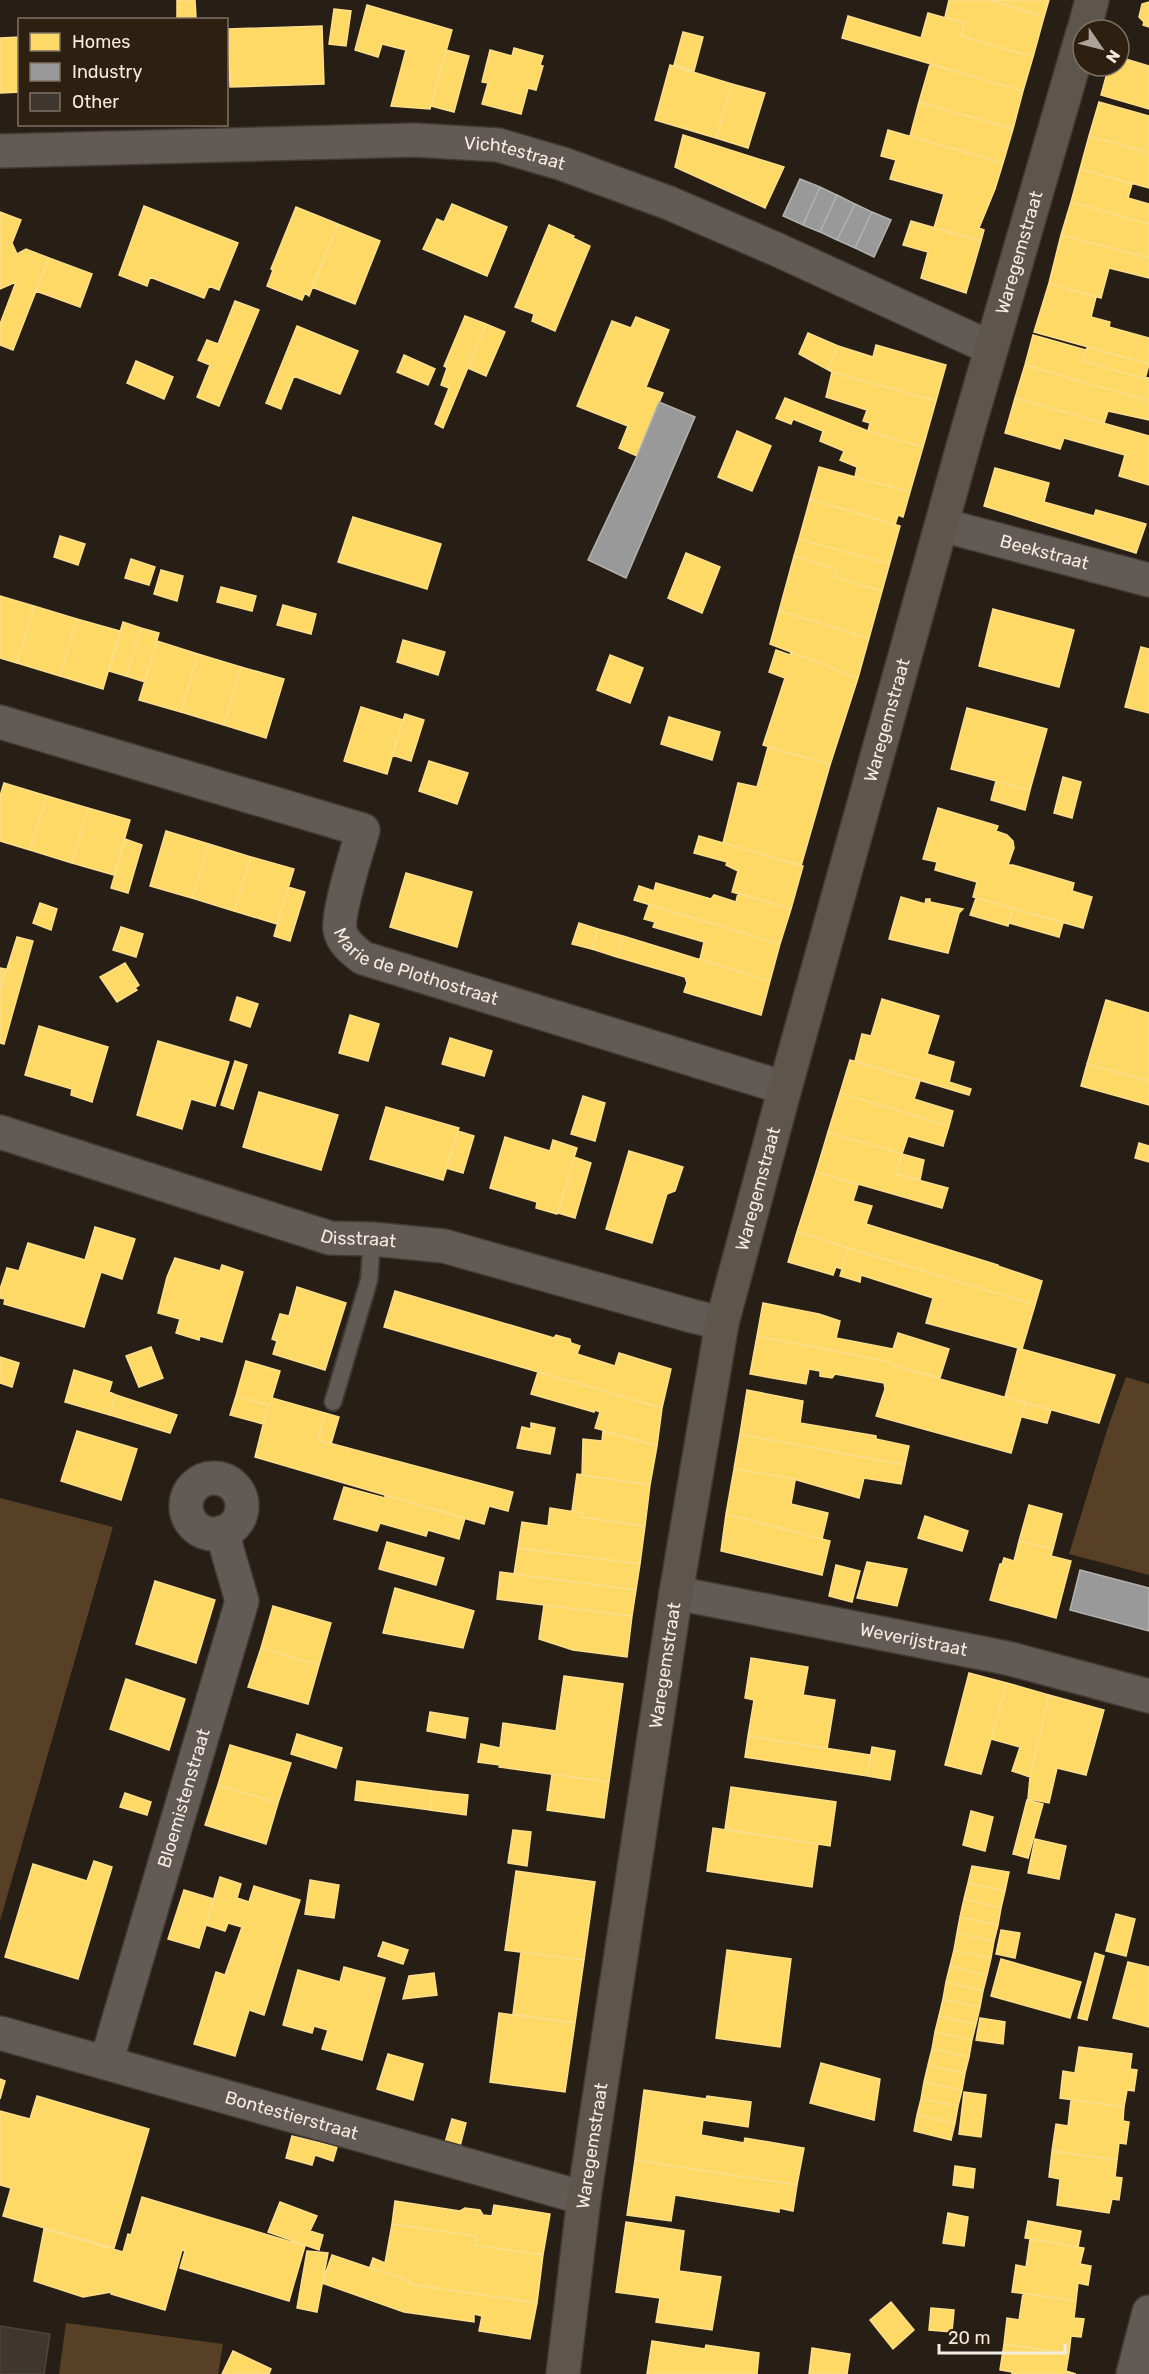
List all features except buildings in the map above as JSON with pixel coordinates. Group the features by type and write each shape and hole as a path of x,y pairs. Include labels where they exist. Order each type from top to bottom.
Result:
{"street":[{"name":"Waregemstraat","path":"1087,18 1092,0"},
{"name":"Waregemstraat","path":"563,2374 584,2198 676,1593 722,1323 942,525 1071,73"},
{"name":"Vichtestraat","path":"0,151 415,140 498,145 563,164 669,203 778,249 992,348"},
{"name":"Beekstraat","path":"942,525 1149,580"},
{"name":"Marie de Plothostraat","path":"0,722 363,830 343,906 340,930 348,946 363,958 785,1088"},
{"name":"Disstraat","path":"0,1132 330,1238 372,1239 444,1246 722,1323"},
{"name":"Bloemistenstraat","path":"106,2063 242,1601 222,1533"},
{"name":"Weverijstraat","path":"676,1593 1007,1658 1149,1696"},
{"name":"Bontestierstraat","path":"0,2033 584,2198"},
{"path":"1133,2374 1149,2313"}],"lane":[{"path":"333,1402 369,1280 372,1239"}],"shaded area":[{"path":"1126,1377 1149,1384 1149,1575 1069,1554 1108,1427"},
{"path":"0,1498 113,1527 0,1921"},
{"path":"66,2323 223,2344 218,2374 59,2374"}]}
